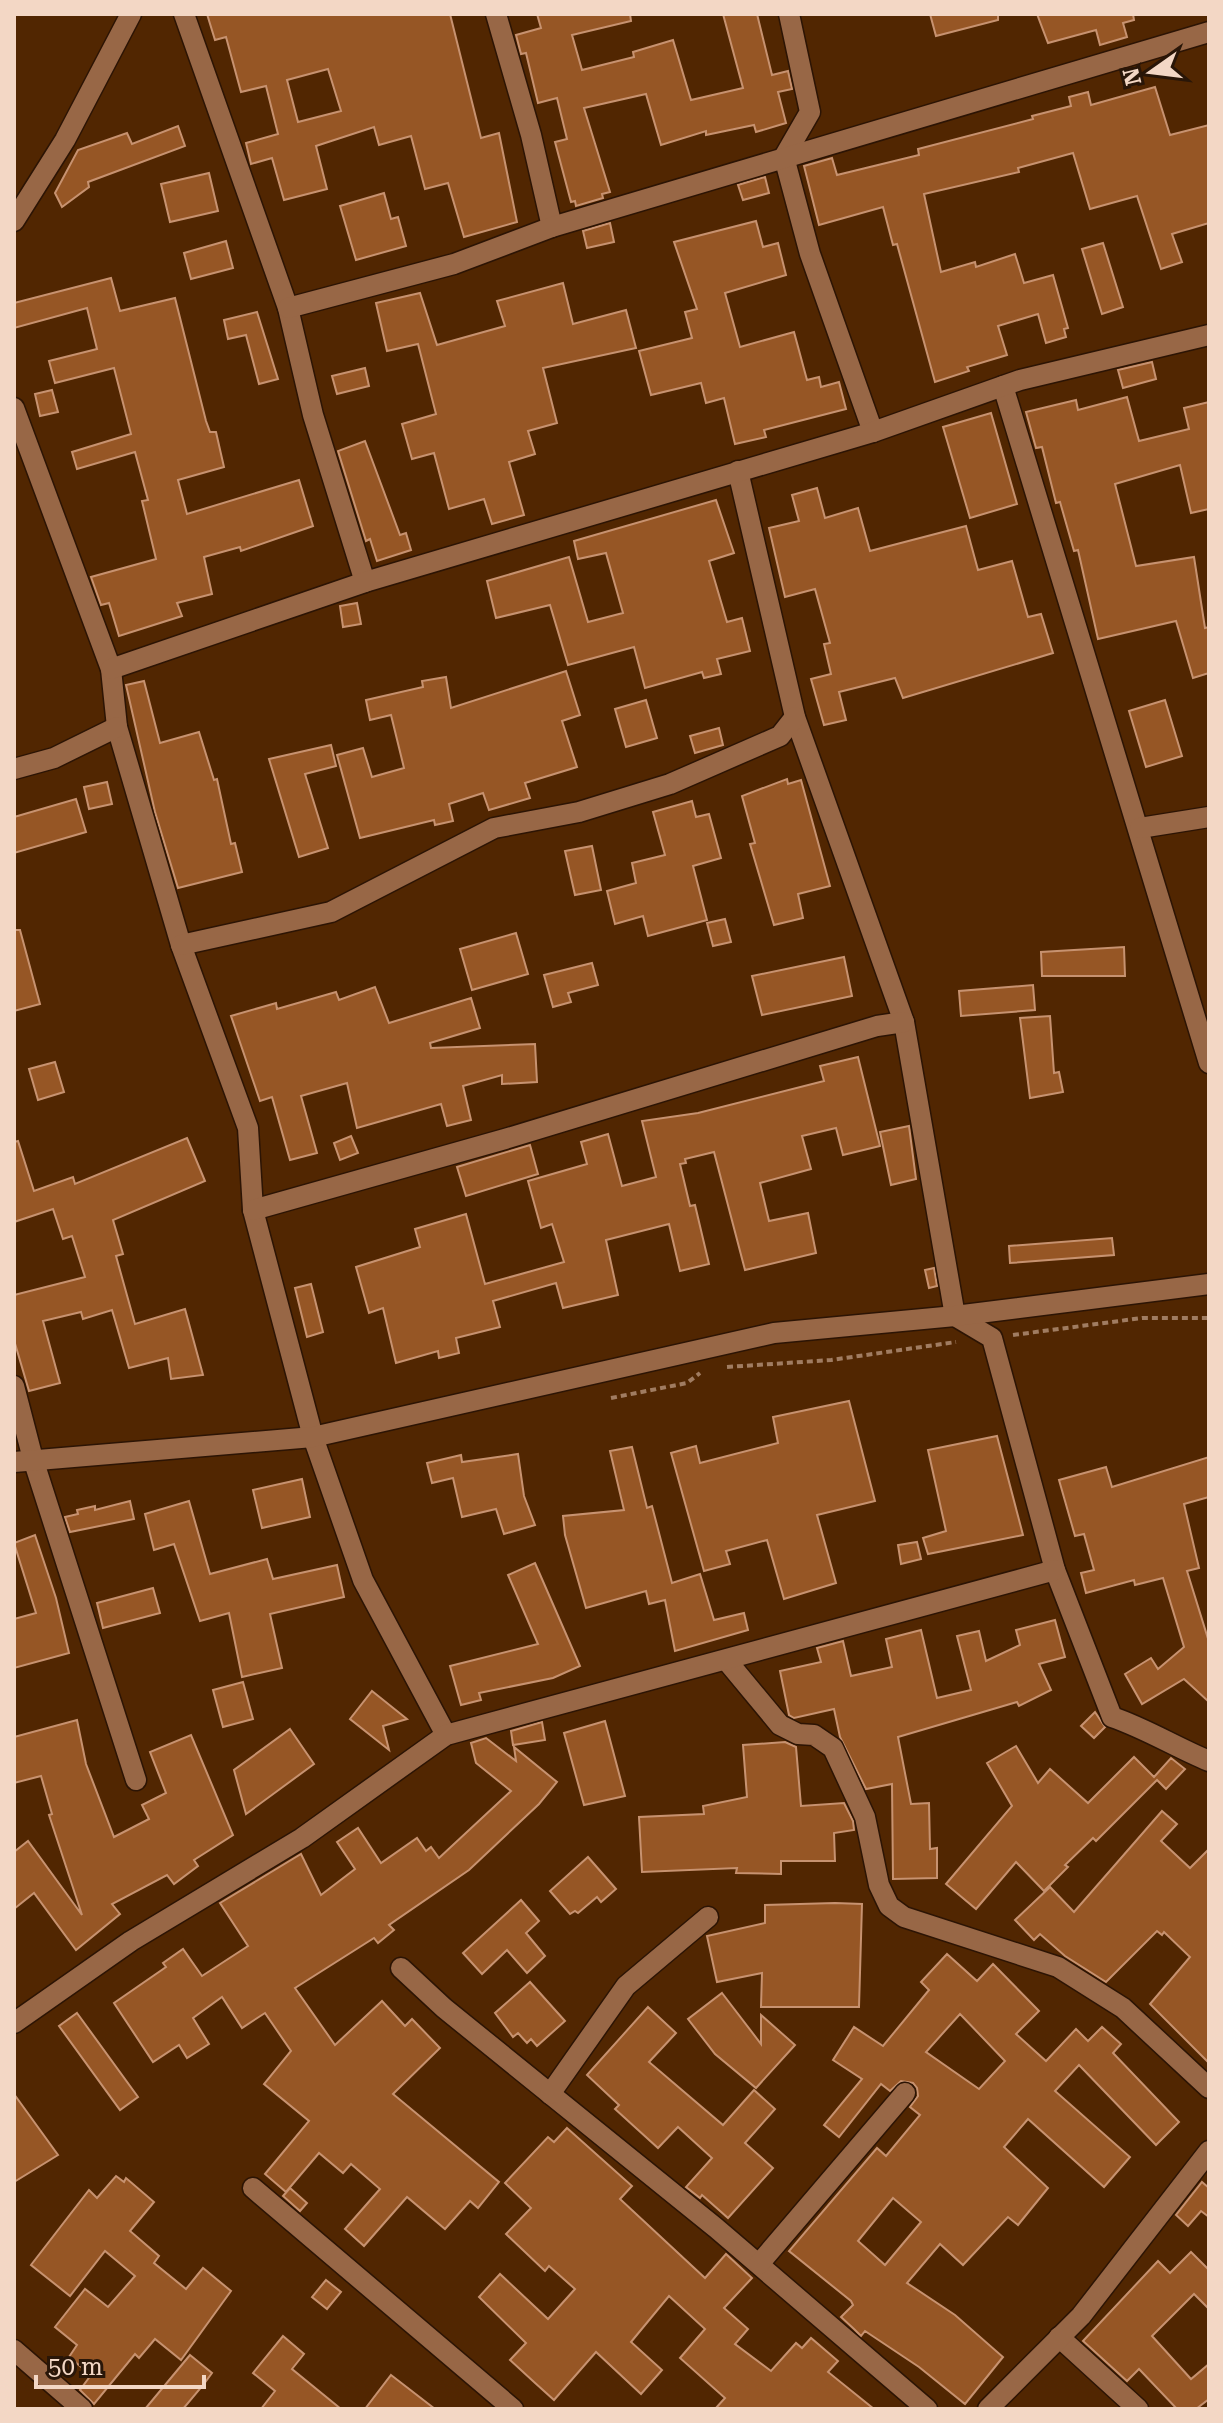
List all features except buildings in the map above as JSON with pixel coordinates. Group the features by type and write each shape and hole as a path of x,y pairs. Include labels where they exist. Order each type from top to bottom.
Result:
{"street":[{"path":"14,221 65,140 131,14"},
{"path":"184,14 288,308 313,415 365,582"},
{"path":"496,14 531,135 552,227"},
{"path":"789,14 810,112 784,157 810,254 873,432"},
{"path":"288,308 454,264 552,227 1087,71 1209,32"},
{"path":"111,669 365,582 873,432 1003,386 1209,335"},
{"path":"1003,386 1209,1063"},
{"path":"14,408 111,669 117,727 181,945 248,1128 253,1210 313,1437 363,1580 446,1735"},
{"path":"738,471 795,717 904,1022 955,1316 992,1338 1055,1570 1112,1717 1148,1729 1165,1743 1209,1761"},
{"path":"181,945 331,912 494,828 579,812 670,784 780,736 795,717"},
{"path":"14,769 54,758 117,727"},
{"path":"1140,828 1209,817"},
{"path":"253,1210 505,1139 877,1026 904,1022"},
{"path":"23,1461 313,1437 774,1333 955,1316 1209,1284"},
{"path":"14,1386 23,1461 136,1780"},
{"path":"14,2023 131,1941 302,1838 446,1735 1055,1570"},
{"path":"727,1661 780,1725 798,1734 814,1735 833,1748 865,1817 879,1885 889,1906 904,1917 1058,1967 1123,2008 1209,2088"},
{"path":"550,2094 626,1986 708,1917"},
{"path":"401,1968 444,2008 759,2264 927,2409"},
{"path":"759,2264 905,2093"},
{"path":"988,2409 1081,2316 1209,2151"},
{"path":"253,2188 513,2409"},
{"path":"1059,2337 1138,2409"},
{"path":"14,2350 82,2409"}],"path":[{"path":"720,1367 831,1360 1142,1318 1209,1318"},
{"path":"611,1398 687,1383 707,1367"}]}
